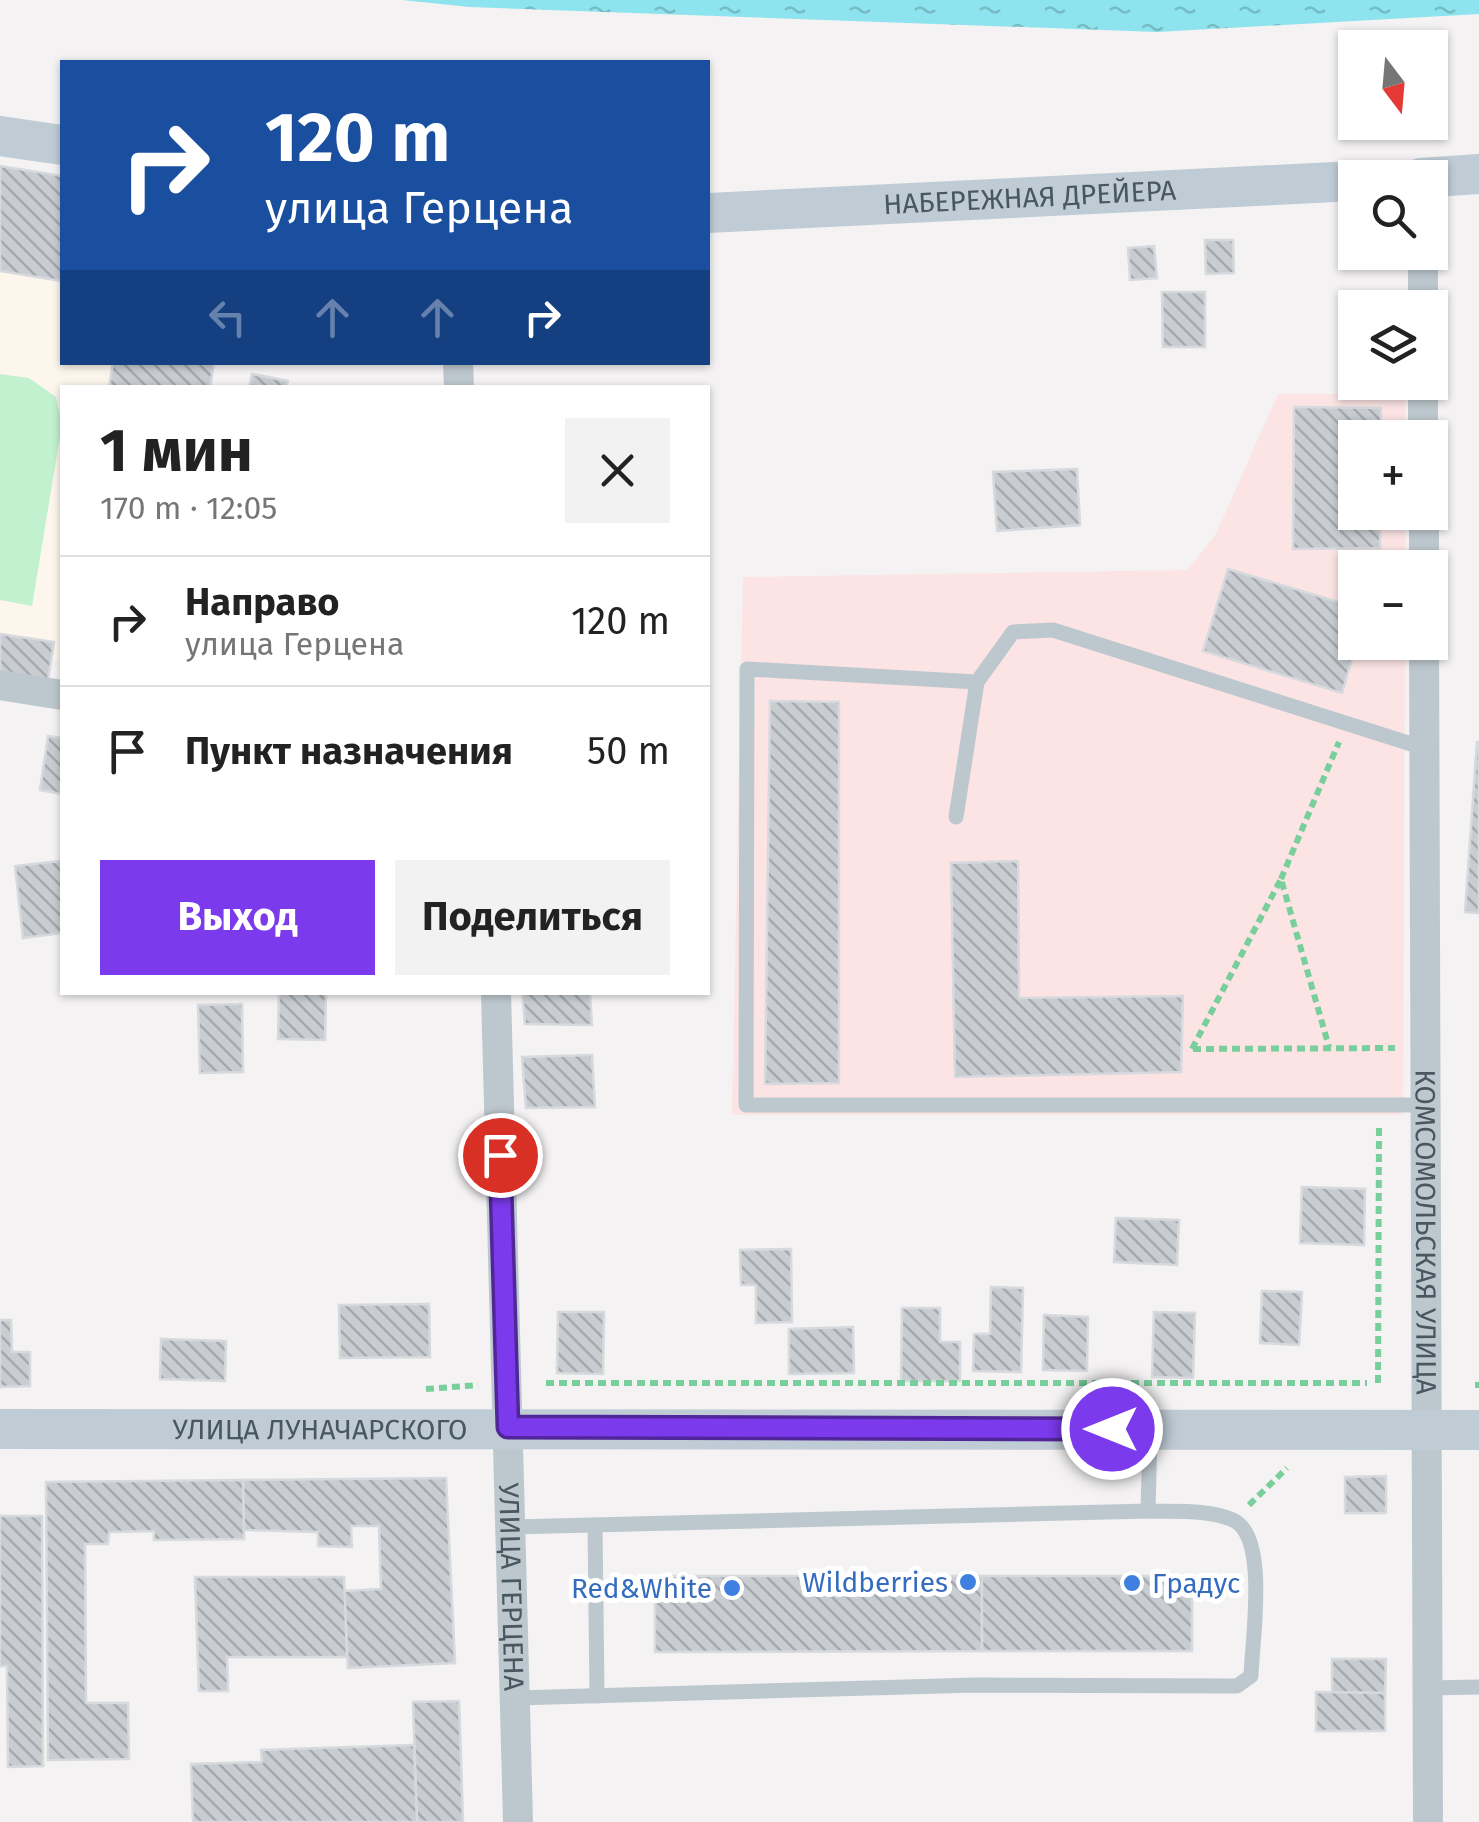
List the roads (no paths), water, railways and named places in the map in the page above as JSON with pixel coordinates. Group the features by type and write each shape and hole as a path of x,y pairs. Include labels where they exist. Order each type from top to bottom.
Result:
{"main road":[{"path":"0,136 60,145"},
{"path":"1448,176 1479,174"},
{"name":"НАБЕРЕЖНАЯ ДРЕЙЕРА","path":"710,213 1338,182"},
{"name":"УЛИЦА ЛУНАЧАРСКОГО","path":"0,1429 1479,1430"}],"street":[{"name":"КОМСОМОЛЬСКАЯ УЛИЦА","path":"1424,660 1428,1822"},
{"path":"0,685 60,695"},
{"name":"УЛИЦА ГЕРЦЕНА","path":"496,995 518,1822"}],"lane":[{"path":"956,818 977,682 1014,632 1052,630 1424,748"},
{"path":"977,682 747,669 746,1106 1426,1105"},
{"path":"1148,1511 1149,1429"},
{"path":"510,1527 1148,1511 1213,1514 1236,1522 1249,1532 1255,1553 1250,1676 1236,1686 976,1685 516,1698"},
{"path":"594,1524 596,1696"},
{"path":"1427,1688 1479,1687"}],"water":[{"path":"402,0 1479,0 1479,14 1157,32 470,7"}],"place":[{"name":"Wildberries","path":"968,1582"},
{"name":"Градус","path":"1132,1583"},
{"name":"Red&White","path":"732,1588"}]}
